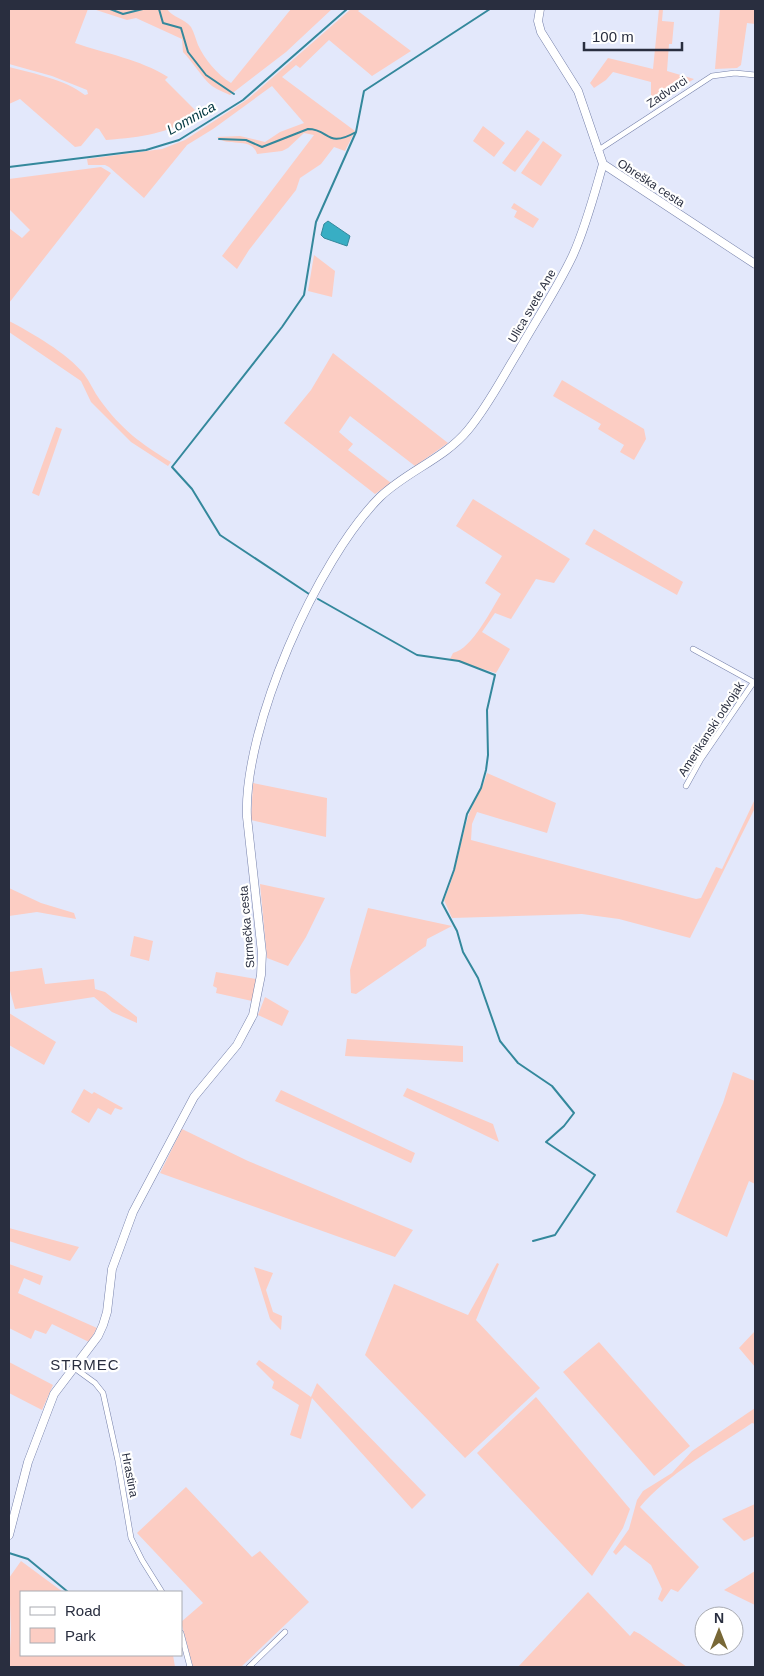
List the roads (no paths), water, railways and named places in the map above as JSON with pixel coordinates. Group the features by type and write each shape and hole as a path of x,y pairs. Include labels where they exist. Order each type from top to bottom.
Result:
{"street":[{"name":"Obreška cesta","path":"540,9 538,21 541,32 578,91 597,152 603,164 755,264"},
{"name":"Zadvorci","path":"597,152 712,76 735,72 755,75"},
{"name":"Ulica svete Ane","path":"454,445 484,409 564,274 584,226 603,164"},
{"name":"Strmečka cesta","path":"9,1535 22,1481 54,1394 98,1336 104,1325 116,1253 141,1195 194,1098 237,1045 253,1015 259,991 262,965 247,817 247,794 270,695 291,641 333,561 373,505 389,489 454,445"},
{"path":"693,649 754,683"},
{"name":"Amerikanski odvojak","path":"686,786 701,759 754,683"},
{"name":"Hrastina","path":"74,1367 95,1383 103,1394 118,1461 131,1538 161,1591"},
{"path":"249,1667 285,1632"},
{"path":"182,1637 190,1667"}],"water":[{"path":"328,221 350,236 347,246 324,238 321,235 324,224"}],"waterway":[{"path":"110,9 123,14 143,9"},
{"path":"159,9 163,23 181,28 188,52 206,75 234,94"},
{"name":"Lomnica","path":"9,167 146,150 179,140 243,100 347,9"},
{"path":"219,139 246,140 262,147 308,129 321,132 333,139 346,137 356,132 364,91 490,9"},
{"path":"309,594 220,535 192,489 172,467 282,327 304,295 316,222 356,132"},
{"path":"318,599 417,655 459,661 495,675 487,710 488,755 486,770 481,788 467,814 454,870 442,903 457,931 463,952 478,978 500,1041 518,1063 552,1086 574,1113 564,1126 546,1142 595,1175 555,1235 533,1241"},
{"path":"9,1553 28,1559 67,1591"}],"district":[{"name":"STRMEC","path":"85,1364"}]}
